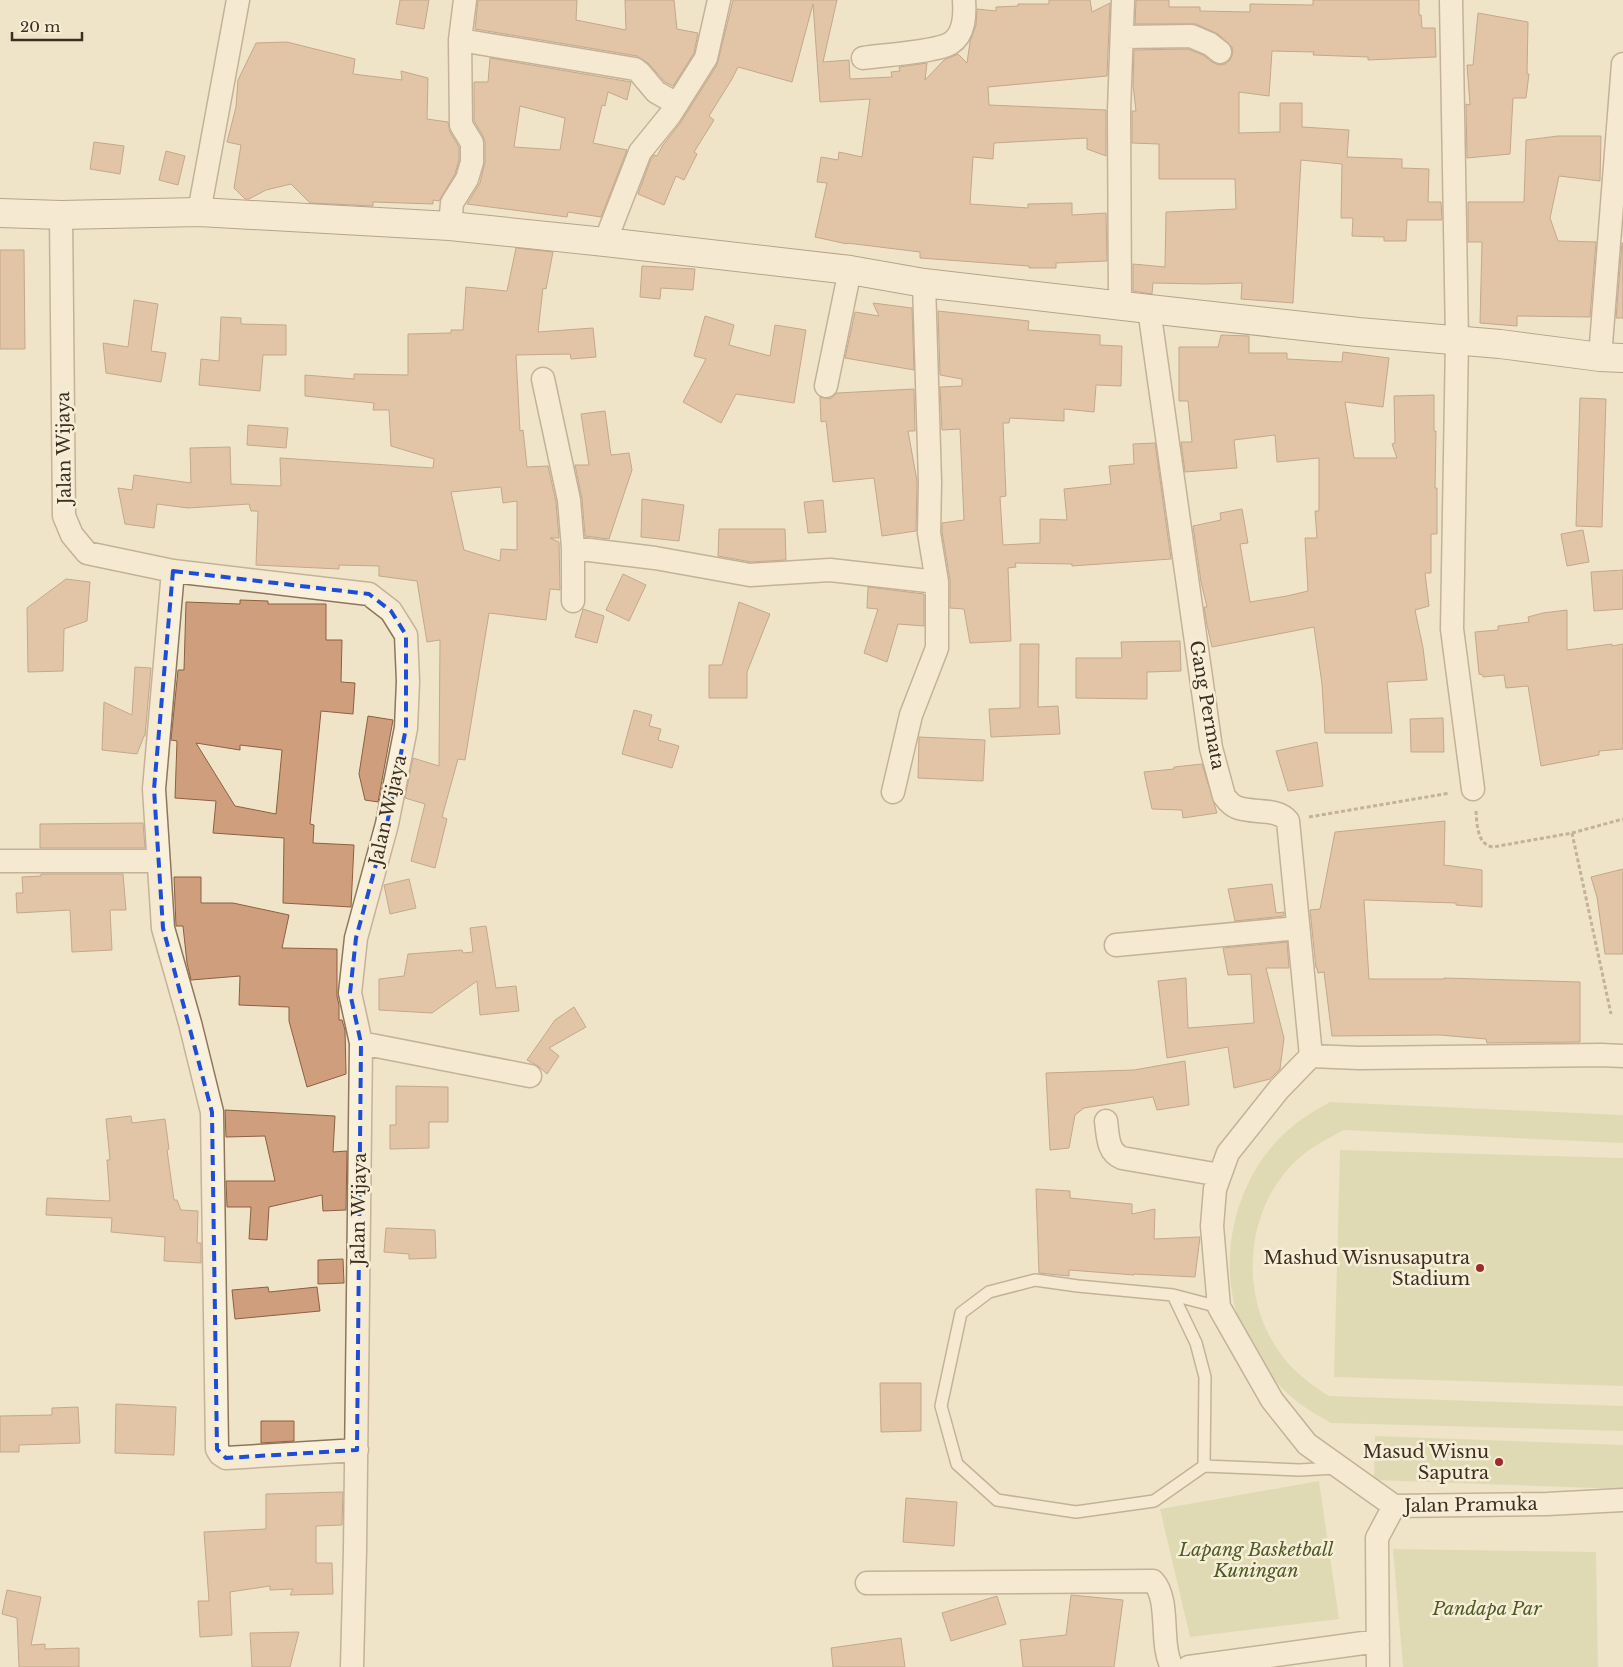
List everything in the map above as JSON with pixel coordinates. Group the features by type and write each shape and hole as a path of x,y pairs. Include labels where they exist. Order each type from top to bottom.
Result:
{"street":[{"path":"199,212 238,0"},
{"path":"450,226 452,203 467,179 472,162 472,144 461,125 460,40 465,0"},
{"path":"606,242 640,152 670,115 706,58 719,0"},
{"path":"863,58 937,48 952,43 963,27 964,0"},
{"path":"1120,304 1119,111 1123,0"},
{"path":"1451,0 1457,340 1452,629 1473,789"},
{"path":"1123,37 1191,36 1210,44 1220,52"},
{"path":"460,40 635,69 656,92 676,104"},
{"path":"0,213 61,215 199,212 450,226 850,270 924,283 1120,304 1149,309 1611,357 1623,64"},
{"name":"Jalan Wijaya","path":"61,215 64,516 72,535 87,553 173,572 369,594 392,611 406,635 408,681 406,728 387,824 356,938 350,993 361,1043 357,1450 352,1667"},
{"path":"826,386 850,270"},
{"path":"893,792 911,714 937,648 937,582 929,533 930,482 924,283"},
{"name":"Gang Permata","path":"1149,309 1211,748 1224,796 1236,807 1281,815 1288,821"},
{"path":"543,379 568,500 573,548 573,601"},
{"path":"573,548 655,558 750,575 830,570 937,582"},
{"path":"173,572 154,789 163,928 190,1023 212,1112 217,1449 226,1458 357,1450"},
{"path":"1288,821 1311,1056"},
{"path":"0,861 158,861"},
{"path":"1116,945 1298,928"},
{"path":"361,1043 530,1076"},
{"path":"1394,1506 1307,1444 1272,1400 1219,1306 1212,1226 1215,1189 1228,1153 1279,1089 1311,1056 1359,1058 1623,1056"},
{"path":"1106,1121 1109,1144 1116,1156 1220,1175"},
{"name":"Jalan Pramuka","path":"1378,1667 1377,1538 1394,1506 1547,1504 1623,1500"},
{"path":"867,1583 1153,1581 1160,1592 1166,1646 1175,1666 1378,1641"}],"lane":[{"path":"1219,1306 1173,1295 1035,1280 989,1292 961,1313 941,1406 957,1464 997,1500 1076,1512 1154,1501 1204,1466 1299,1470 1340,1468"},
{"path":"1173,1295 1196,1343 1205,1377 1204,1466"}],"path":[{"path":"1288,821 1473,789"},
{"path":"1477,826 1484,844 1493,847 1572,833 1623,819"},
{"path":"1572,833 1611,1014"}],"highlighted area":[{"path":"173,571 369,594 391,611 406,635 406,728 387,824 356,938 350,993 361,1043 357,1450 226,1458 217,1449 212,1112 163,928 154,789"}],"green space":[{"path":"1330,1102 1623,1115 1623,1143 1344,1130 1305,1153 1286,1172 1271,1194 1260,1219 1254,1245 1253,1271 1256,1298 1264,1323 1276,1347 1287,1362 1314,1386 1329,1396 1623,1406 1623,1431 1331,1423 1313,1413 1277,1383 1264,1366 1243,1330 1234,1303 1230,1277 1230,1250 1234,1223 1253,1173 1268,1151 1296,1124"},
{"name":"Mashud Wisnusaputra Stadium","path":"1340,1150 1623,1158 1623,1386 1334,1377"},
{"name":"Masud Wisnu Saputra","path":"1375,1436 1623,1445 1623,1489 1374,1480"},
{"name":"Lapang Basketball Kuningan","path":"1319,1481 1339,1619 1190,1637 1160,1509"},
{"name":"Pandapa Par","path":"1393,1549 1596,1552 1598,1667 1403,1667"}],"building":[{"path":"400,0 429,0 424,29 396,24"},
{"path":"478,0 577,0 576,20 626,30 625,0 674,0 677,29 698,33 694,53 673,86 665,82 648,63 637,56 475,29"},
{"path":"733,0 837,0 823,62 849,60 850,79 892,77 891,72 900,71 899,67 927,63 925,80 944,60 958,54 967,63 970,42 976,25 977,9 996,11 996,7 1018,6 1018,4 1049,4 1049,0 1090,0 1092,12 1110,3 1107,76 988,87 989,105 1106,110 1106,156 1087,149 1087,138 994,143 993,159 973,157 970,204 1028,208 1028,204 1072,203 1072,215 1106,213 1107,261 1056,263 1056,268 1029,268 1029,266 920,258 920,252 847,244 815,237 827,183 817,182 821,157 838,160 839,152 862,157 870,99 820,102 813,4 792,82 738,67 709,116 714,120 694,152 697,154 684,180 676,176 664,205 638,194 651,159 654,155 657,156 681,122 717,65"},
{"path":"1136,0 1169,0 1169,7 1200,7 1200,11 1250,12 1250,4 1313,5 1313,0 1419,0 1419,15 1421,15 1422,28 1435,28 1436,57 1368,60 1368,57 1313,55 1314,52 1272,51 1269,96 1239,92 1239,133 1280,132 1280,103 1302,103 1302,127 1349,130 1347,157 1402,159 1402,168 1429,169 1428,202 1441,202 1442,220 1407,220 1406,241 1384,241 1384,237 1352,236 1353,218 1341,218 1342,164 1301,160 1293,303 1241,299 1242,283 1153,283 1152,294 1133,291 1133,264 1165,267 1166,212 1236,209 1235,179 1159,179 1159,144 1132,143 1132,111 1136,111 1133,85 1134,50 1188,49 1203,55 1219,65 1225,64 1230,60 1233,53 1232,47 1218,34 1196,24 1135,24"},
{"path":"1478,13 1528,22 1527,74 1529,74 1526,98 1513,98 1510,154 1467,158 1466,104 1470,105 1467,65 1473,65"},
{"path":"287,42 355,59 353,74 402,80 401,71 428,78 427,119 448,122 450,132 459,147 459,160 455,174 439,201 433,200 433,204 373,202 373,206 310,203 291,184 266,190 249,199 245,199 234,188 241,145 227,142 236,107 238,80 256,43"},
{"path":"490,58 631,82 627,100 608,92 605,106 602,105 593,143 627,150 601,217 568,212 567,217 467,204 480,183 485,162 485,142 474,121 474,82 488,82","holes":["520,106 565,118 560,150 514,147"]},
{"path":"1558,136 1601,136 1600,181 1559,176 1550,218 1558,241 1596,242 1590,317 1517,316 1517,326 1480,323 1482,242 1468,242 1468,202 1524,202 1526,140"},
{"path":"94,142 124,146 120,174 90,169"},
{"path":"166,151 185,156 178,185 159,180"},
{"path":"1622,243 1623,318 1616,318"},
{"path":"516,248 553,252 546,289 543,288 538,332 593,328 596,357 571,359 570,354 516,355 520,431 523,430 527,467 548,466 556,502 559,538 550,538 559,542 560,590 550,589 546,620 489,613 465,760 458,759 442,817 447,819 435,868 411,861 425,804 405,798 413,758 439,766 440,640 427,642 417,581 379,576 379,566 339,565 339,569 256,565 258,511 251,511 249,504 188,508 157,504 154,528 125,524 118,488 132,490 134,475 191,483 190,448 230,447 231,484 281,486 280,458 433,468 434,459 391,446 389,410 373,410 374,403 305,396 305,375 354,379 354,374 408,375 408,334 451,333 451,330 463,330 466,287 507,291","holes":["501,487 503,503 517,501 517,550 501,549 500,561 464,550 451,492"]},
{"path":"0,250 24,250 25,349 0,349"},
{"path":"642,266 695,269 693,290 661,288 660,299 640,297"},
{"path":"134,300 158,304 151,351 166,353 161,382 106,373 103,343 128,347"},
{"path":"873,303 912,308 914,370 845,358 855,312 879,316"},
{"path":"938,311 1029,321 1028,330 1100,335 1100,345 1122,346 1121,386 1096,385 1094,412 1064,409 1064,421 1010,418 1009,423 1003,423 1006,496 1000,497 1003,545 1040,543 1040,519 1067,520 1064,489 1111,484 1109,466 1134,464 1133,444 1155,443 1171,559 1072,566 1072,564 1015,563 1016,567 1008,568 1011,641 970,643 964,609 950,608 950,580 942,532 942,523 964,520 960,429 942,430 940,387 962,386 962,379 940,375"},
{"path":"705,316 734,325 729,345 770,356 775,325 806,330 794,403 736,394 721,423 683,402 706,359 694,356"},
{"path":"221,317 241,318 241,324 286,325 286,355 263,355 260,391 199,385 201,359 219,361"},
{"path":"1221,335 1249,336 1249,353 1287,353 1287,359 1342,362 1343,352 1389,358 1383,407 1345,402 1354,458 1397,458 1392,444 1395,443 1394,396 1434,395 1437,534 1431,534 1431,573 1425,573 1429,606 1415,610 1427,680 1387,682 1392,733 1325,733 1322,684 1314,627 1212,647 1204,607 1207,607 1201,582 1193,526 1221,520 1220,513 1242,509 1248,543 1240,544 1250,602 1308,591 1305,538 1317,538 1315,511 1319,511 1319,458 1277,462 1275,435 1234,440 1237,468 1185,472 1181,442 1192,442 1188,401 1179,401 1179,347 1218,347"},
{"path":"914,389 915,431 908,431 917,481 916,531 882,536 874,478 833,482 826,421 821,422 820,397 830,399 837,393"},
{"path":"1580,398 1606,399 1602,527 1576,526"},
{"path":"605,411 611,455 629,453 632,470 609,539 585,536 582,499 575,465 589,465 581,414"},
{"path":"248,425 288,428 286,448 247,445"},
{"path":"642,499 684,505 679,541 641,537"},
{"path":"823,500 826,532 808,533 804,502"},
{"path":"719,529 785,529 786,560 751,562 718,556"},
{"path":"1583,530 1589,562 1567,566 1561,534"},
{"path":"1623,570 1623,609 1594,611 1591,572"},
{"path":"623,574 646,585 629,621 606,610"},
{"path":"66,579 90,582 87,621 64,629 63,671 28,672 27,608"},
{"path":"868,587 924,594 924,626 898,624 887,662 864,653 878,609 867,608"},
{"path":"240,600 268,601 268,604 326,604 326,640 342,640 341,682 355,683 353,714 321,711 310,824 314,825 313,843 354,845 351,907 283,903 284,838 213,833 216,801 175,798 177,741 171,740 178,670 184,670 186,602 240,604","holes":["196,743 240,750 240,745 282,750 276,814 235,806"]},
{"path":"739,602 770,614 747,672 747,698 709,698 709,665 722,665"},
{"path":"583,609 604,616 597,643 575,637"},
{"path":"1567,610 1567,650 1623,644 1623,749 1599,751 1599,755 1541,766 1528,686 1506,688 1504,675 1483,677 1483,675 1479,674 1475,632 1498,630 1498,626 1529,622 1528,617"},
{"path":"1180,641 1181,671 1147,672 1147,699 1076,698 1076,658 1122,658 1121,642"},
{"path":"1020,644 1039,644 1038,707 1058,706 1060,734 991,737 989,709 1020,708"},
{"path":"135,667 151,668 145,736 137,754 102,750 104,702 132,715"},
{"path":"634,710 652,715 649,726 661,729 658,740 679,746 672,768 622,754"},
{"path":"368,716 393,720 378,802 365,800 359,774"},
{"path":"1443,718 1444,752 1411,752 1410,719"},
{"path":"919,737 985,740 983,781 918,778"},
{"path":"1317,742 1323,786 1288,791 1276,751"},
{"path":"1202,764 1217,813 1183,818 1182,810 1152,809 1144,772"},
{"path":"1445,821 1444,865 1482,870 1482,907 1456,905 1456,903 1364,900 1369,979 1444,978 1580,982 1580,1042 1487,1043 1486,1039 1440,1035 1332,1036 1324,972 1318,973 1316,968 1310,910 1320,909 1335,832"},
{"path":"143,823 145,848 40,848 40,824"},
{"path":"1623,869 1623,954 1605,954 1597,897 1591,877"},
{"path":"41,874 123,874 126,910 110,910 112,950 72,952 70,910 17,913 16,893 23,893 22,877 41,876"},
{"path":"174,877 201,877 201,903 233,903 289,915 282,948 337,949 337,996 339,1020 342,1020 345,1030 346,1074 307,1087 289,1021 289,1007 239,1005 240,976 191,980 183,926 176,926"},
{"path":"409,879 416,908 390,914 384,885"},
{"path":"1272,884 1276,913 1284,912 1284,916 1235,921 1228,889"},
{"path":"486,926 496,988 516,986 519,1011 480,1015 477,981 432,1013 379,1010 379,979 404,976 408,954 462,950 463,953 473,952 470,928"},
{"path":"1287,942 1289,968 1266,968 1284,1038 1280,1069 1270,1079 1234,1088 1228,1047 1167,1058 1158,981 1186,978 1188,1028 1254,1023 1251,974 1228,975 1223,948"},
{"path":"574,1007 586,1027 549,1048 559,1056 547,1074 527,1060 555,1020"},
{"path":"1185,1061 1189,1105 1157,1110 1153,1097 1084,1108 1075,1115 1069,1148 1050,1150 1046,1073 1134,1070"},
{"path":"396,1086 448,1087 448,1122 429,1122 429,1148 390,1149 390,1125 396,1125"},
{"path":"225,1110 335,1116 333,1152 347,1151 346,1210 323,1211 322,1195 269,1207 267,1240 249,1239 251,1207 227,1207 226,1181 275,1181 265,1136 226,1137"},
{"path":"131,1116 132,1123 165,1119 174,1200 177,1200 181,1210 198,1211 197,1243 201,1243 201,1263 164,1261 165,1237 111,1232 112,1218 46,1215 47,1198 110,1201 107,1160 110,1160 106,1119"},
{"path":"1036,1189 1070,1191 1070,1198 1132,1204 1132,1214 1155,1209 1154,1239 1200,1237 1195,1277 1069,1270 1069,1276 1039,1273"},
{"path":"386,1228 435,1230 436,1258 409,1259 409,1254 384,1252"},
{"path":"343,1259 344,1283 318,1284 318,1260"},
{"path":"268,1287 269,1292 317,1287 320,1311 235,1319 232,1290"},
{"path":"880,1383 921,1383 921,1431 881,1432"},
{"path":"116,1404 176,1407 174,1455 115,1453"},
{"path":"78,1407 80,1443 19,1445 19,1452 0,1452 0,1416 52,1415 52,1408"},
{"path":"261,1421 294,1421 294,1441 261,1443"},
{"path":"343,1492 342,1525 316,1526 316,1563 332,1563 333,1594 290,1595 293,1589 270,1590 270,1586 230,1592 232,1635 200,1637 198,1601 209,1601 204,1532 266,1529 266,1494"},
{"path":"906,1498 957,1502 954,1546 903,1542"},
{"path":"7,1590 41,1597 31,1645 45,1644 45,1649 79,1648 79,1667 19,1667 17,1618 2,1614"},
{"path":"1071,1595 1123,1600 1114,1667 1023,1667 1020,1640 1066,1635"},
{"path":"997,1596 1006,1624 951,1641 942,1613"},
{"path":"299,1632 290,1667 252,1667 250,1633"},
{"path":"901,1638 905,1667 833,1667 831,1648"}],"place":[{"name":"Mashud Wisnusaputra Stadium","path":"1480,1268"},
{"name":"Masud Wisnu Saputra","path":"1499,1462"}]}
